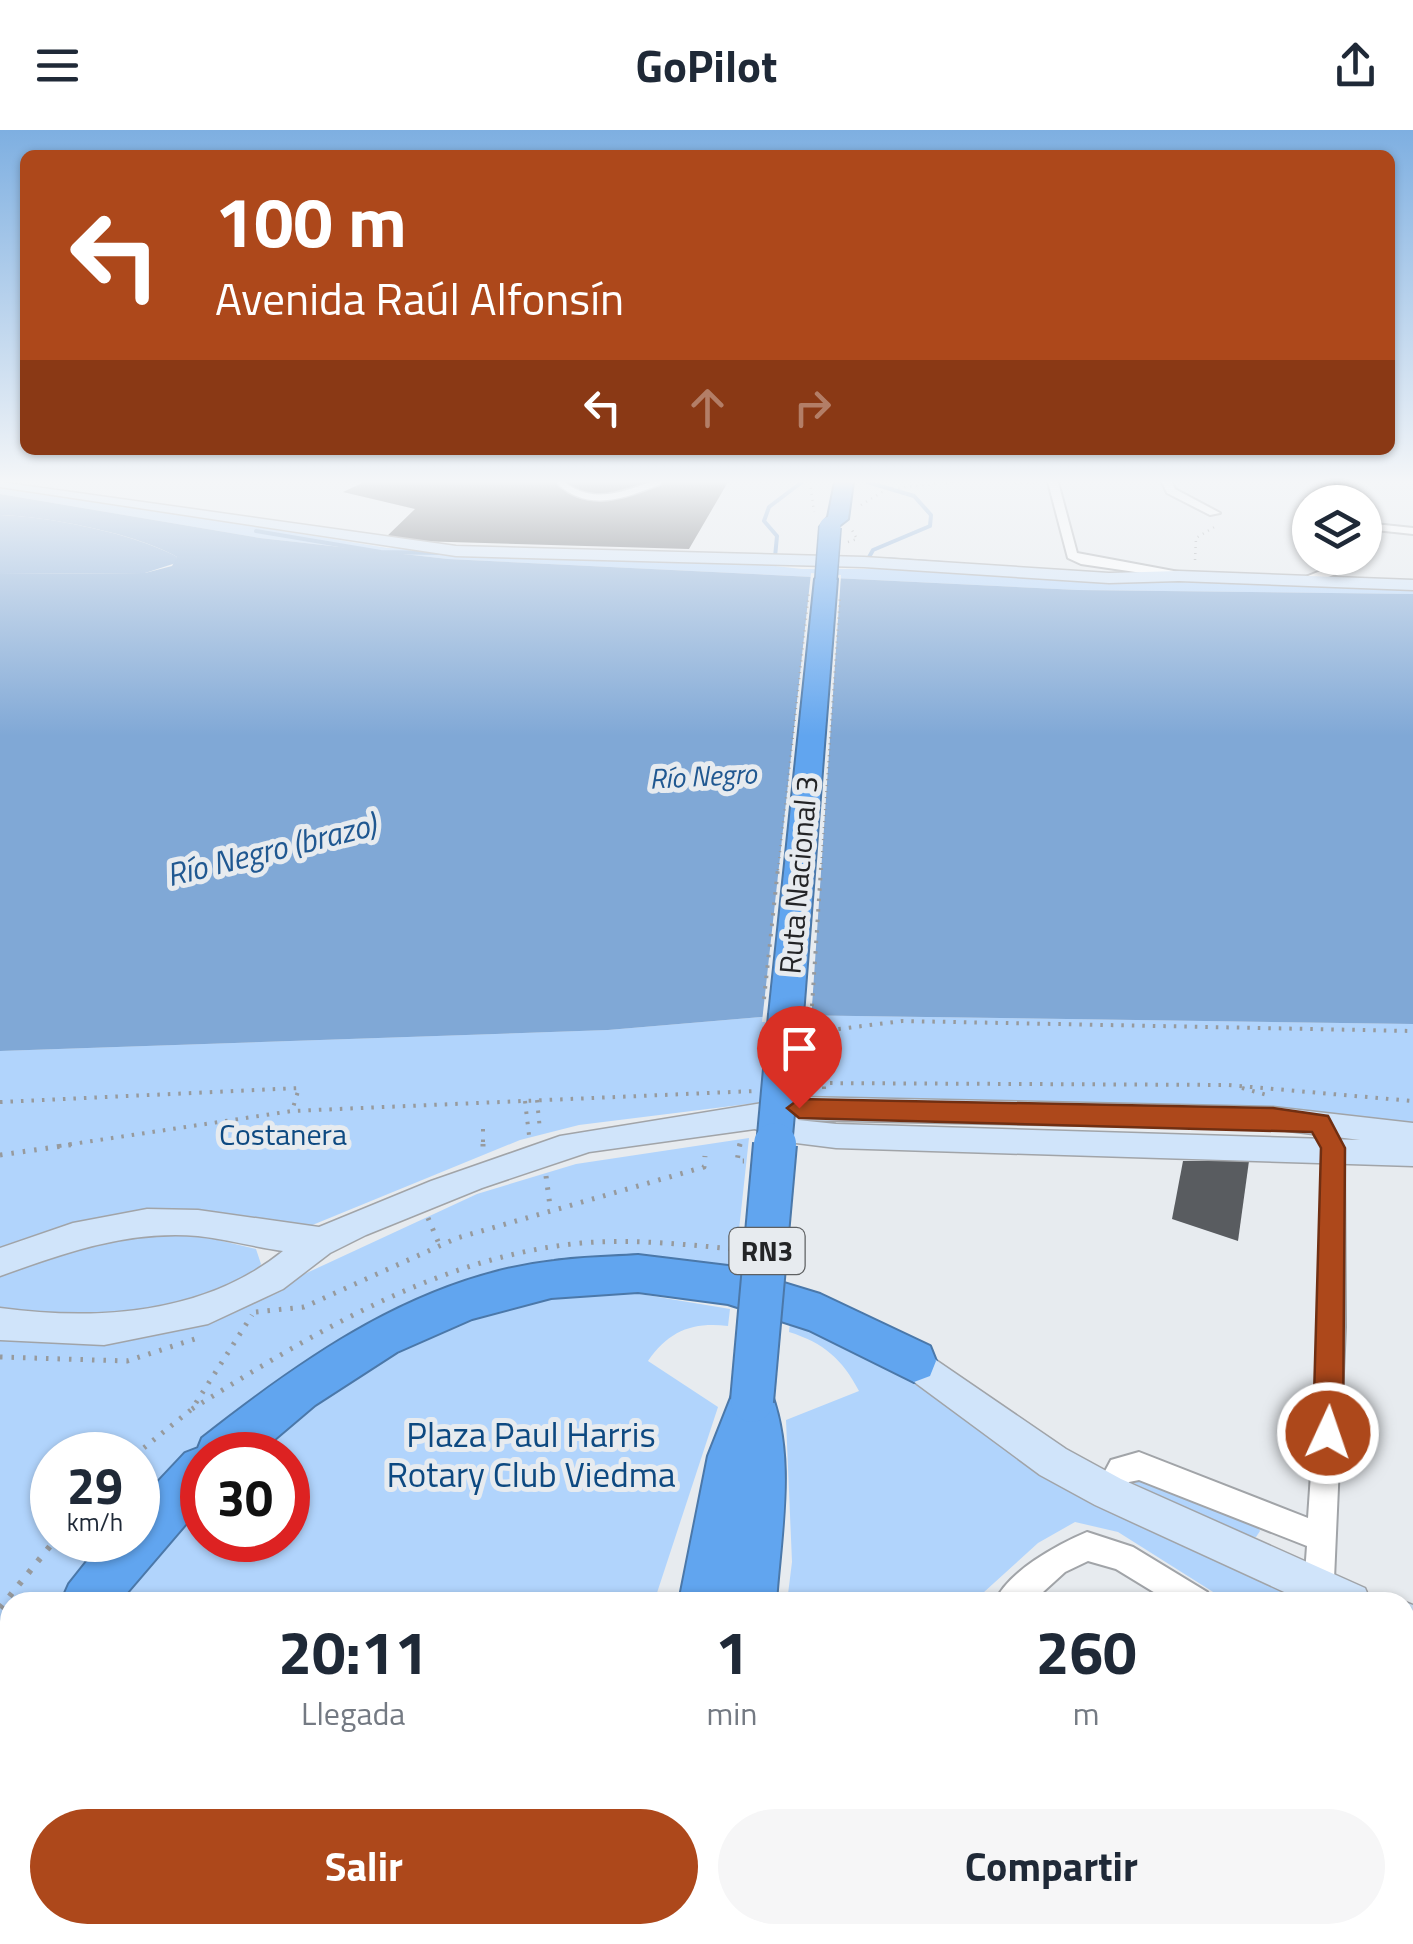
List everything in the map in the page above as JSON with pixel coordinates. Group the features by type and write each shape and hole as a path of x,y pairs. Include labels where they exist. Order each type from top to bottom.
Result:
{"highway":[{"name":"Ruta Nacional 3","path":"706,1592 732,1456 752,1401 831,567"},
{"path":"247,1432 325,1370 387,1334 449,1304 559,1276 624,1272 742,1289 863,1331 914,1362"},
{"name":"Ruta Nacional 3","path":"751,1592 762,1461 752,1401"},
{"path":"160,1515 180,1493"},
{"path":"689,1592 715,1549"},
{"path":"96,1592 119,1562"}],"street":[{"path":"936,567 1110,578 1171,574"},
{"path":"1117,567 1171,574 1413,585"},
{"path":"1307,581 1321,575"},
{"path":"0,1324 64,1332 173,1318 227,1300 272,1278 322,1241 465,1179 567,1146 751,1120 799,1108 816,1097 1273,1118 1326,1136 1413,1154"},
{"path":"751,1120 836,1136 1413,1135"},
{"path":"1326,1136 1333,1328 1323,1538 1328,1592"},
{"path":"0,1262 106,1228 152,1222 199,1223 284,1241 322,1241"},
{"path":"914,1362 1053,1462 1316,1592"},
{"path":"1108,1492 1121,1470 1140,1466 1323,1538"},
{"path":"1021,1592 1054,1562 1087,1546 1123,1557 1181,1592"}],"path":[{"path":"1171,574 1185,567"},
{"path":"764,1000 810,586"},
{"path":"812,1006 840,588"},
{"path":"816,1097 824,1032 902,1021 1413,1031"},
{"path":"808,1066 816,1097"},
{"path":"751,1120 737,1160 746,1161 751,1120 756,1079"},
{"path":"0,1102 299,1088 292,1111"},
{"path":"518,1138 540,1132 537,1100"},
{"path":"525,1101 529,1135"},
{"path":"483,1129 483,1151 500,1144"},
{"path":"241,1318 254,1312 269,1314 318,1302 501,1220 647,1185 704,1167 705,1156"},
{"path":"546,1173 550,1206"},
{"path":"160,1435 192,1409 254,1312"},
{"path":"0,1357 127,1361 202,1336"},
{"path":"13,1592 37,1562"}],"green space":[{"path":"604,567 940,569 1112,581 1188,579 1413,588 1413,594 1078,590"},
{"name":"Costanera","path":"786,1015 1413,1024 1413,1122 1252,1106 779,1100 579,1125 520,1140 310,1226 286,1228 205,1215 0,1252 0,1051 608,1030"},
{"path":"749,1138 735,1266 627,1258 349,1339 229,1432 180,1432 180,1470 160,1489 160,1432 30,1432 30,1562 98,1562 75,1592 0,1592 0,1335 257,1296 477,1194 576,1164"},
{"path":"184,1232 256,1249 261,1264 222,1291 147,1315 101,1318 0,1313 0,1271 100,1239"},
{"name":"Plaza Paul Harris Rotary Club Viedma","path":"616,1290 730,1309 728,1326 682,1331 664,1342 648,1361 718,1407 657,1592 111,1592 133,1562 160,1562 160,1529 180,1508 180,1562 310,1562 310,1432 270,1432 338,1383 408,1342 445,1325 523,1301"},
{"path":"790,1322 854,1343 1287,1592 1213,1592 1118,1532 1075,1522 1038,1543 984,1592 788,1592 792,1562 786,1420 859,1391 831,1354 789,1332"},
{"path":"1127,1473 1255,1521 1260,1531 1256,1537 1243,1536 1131,1482"}],"shaded area":[{"path":"0,567 165,567 145,573 0,574"}],"water":[{"path":"169,567 604,567 1078,590 1413,594 1413,1024 786,1015 608,1030 0,1051 0,574 145,573"}],"pier":[{"path":"811,573 841,575 811,1021 762,1022"}],"building":[{"path":"1183,1161 1249,1161 1238,1241 1172,1219"}],"route":[{"path":"799,1108 1273,1118 1319,1123 1333,1148 1333,1328 1328,1433"}],"water label":[{"name":"Río Negro","path":"703,776"},
{"name":"Río Negro (brazo)","path":"271,850"}]}
